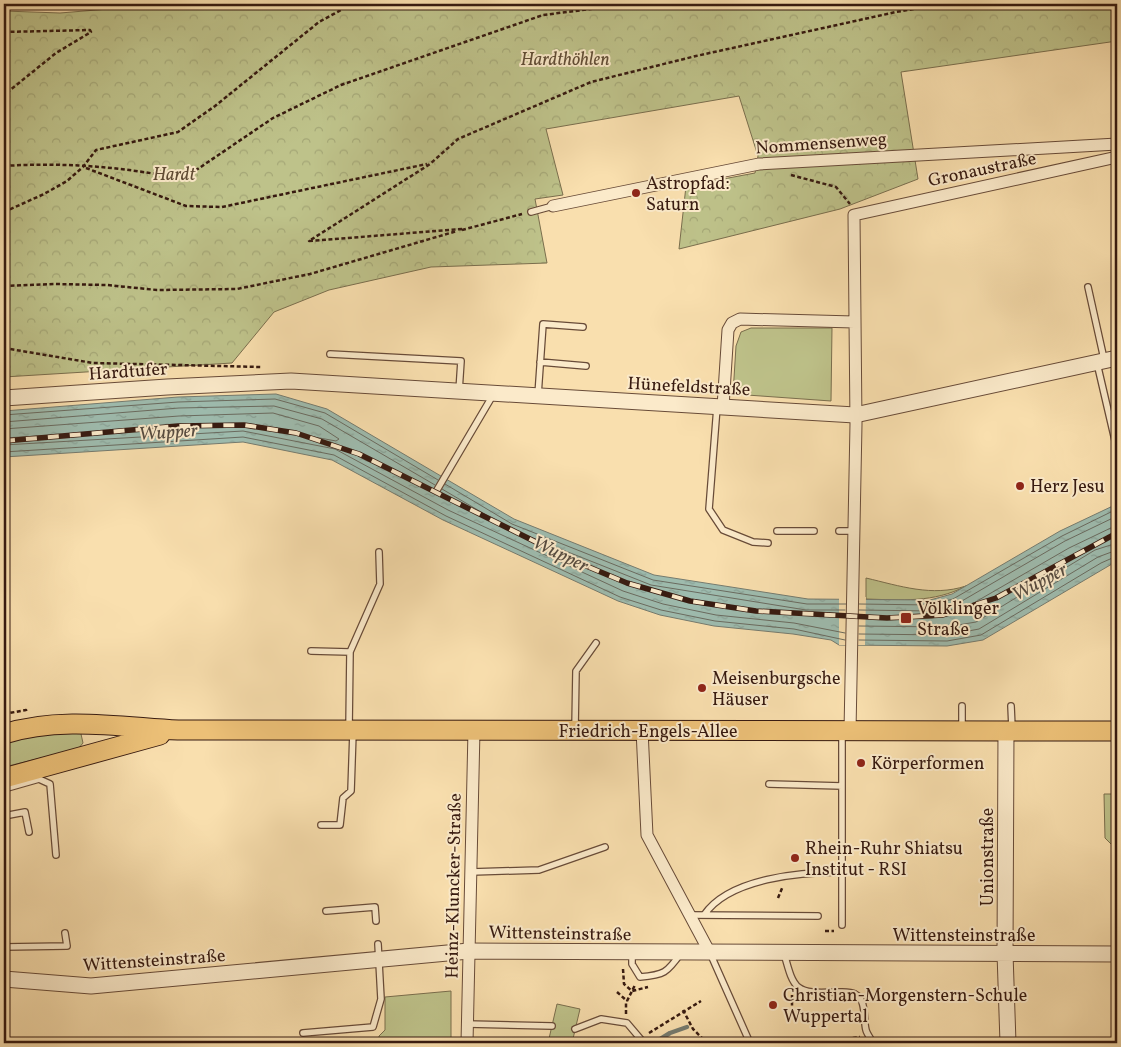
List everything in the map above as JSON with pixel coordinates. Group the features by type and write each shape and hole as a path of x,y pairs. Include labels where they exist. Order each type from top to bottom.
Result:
{"main road":[{"name":"Friedrich-Engels-Allee","path":"4,734 30,726 75,724 178,730 1117,731"},
{"path":"75,724 91,735 89,746 82,755"},
{"name":"Friedrich-Engels-Allee","path":"4,778 178,730"}],"street":[{"name":"Nommensenweg","path":"553,206 759,164 1117,144"},
{"name":"Gronaustraße","path":"854,215 1117,157"},
{"path":"846,731 852,645 854,531 854,215"},
{"path":"720,407 728,330 732,323 740,319 854,322"},
{"name":"Hünefeldstraße","path":"254,382 291,381 855,415 1106,361"},
{"name":"Hardtufer","path":"4,398 254,382"},
{"name":"Heinz-Kluncker-Straße","path":"467,1043 474,730"},
{"path":"642,730 648,835 710,953"},
{"name":"Unionstraße","path":"1008,1043 1005,953 1009,730"},
{"name":"Wittensteinstraße","path":"4,979 91,986 469,951 1117,954"},
{"path":"4,975 4,986"}],"lane":[{"name":"Nommensenweg","path":"531,212 553,206"},
{"path":"1088,288 1106,361 1117,449"},
{"path":"538,396 543,324 583,327"},
{"path":"330,354 461,361 459,391"},
{"path":"540,362 586,366"},
{"path":"437,490 494,394"},
{"path":"720,407 709,509 723,530 753,542 768,543"},
{"path":"777,531 814,531"},
{"path":"839,531 854,531"},
{"path":"321,825 340,825 343,798 351,791 350,652 380,584 379,552"},
{"path":"574,730 576,671 596,643"},
{"path":"311,650 350,652"},
{"path":"962,706 962,730"},
{"path":"1009,730 1011,706"},
{"path":"842,925 842,786 846,731"},
{"path":"4,789 39,779 50,784 56,855"},
{"path":"769,784 842,786"},
{"path":"4,816 25,812 29,832"},
{"path":"471,872 540,870 605,847"},
{"path":"704,916 712,904 729,894 784,875 804,872 842,872"},
{"path":"326,911 375,907 376,921"},
{"path":"690,915 818,916"},
{"path":"4,947 67,946 65,933"},
{"path":"303,1033 373,1027 381,999 378,944"},
{"path":"632,952 632,964 640,977 657,976 668,971 681,953"},
{"path":"710,953 750,1043"},
{"path":"784,953 792,981 800,989 812,993 848,992 856,994 863,1005 866,1031 873,1043"},
{"path":"575,1029 600,1019 627,1023 643,1042"},
{"path":"467,1024 552,1026"}],"path":[{"path":"4,212 60,186 83,167 96,150 178,132 214,106 318,22 352,4"},
{"path":"4,166 55,164 145,172 183,179 273,118 341,85 543,15 631,4"},
{"path":"462,230 309,241 430,164 458,139 590,82 696,56 896,12 944,4"},
{"path":"4,32 90,30 91,32 56,53 4,95"},
{"path":"83,167 186,206 222,207 430,164"},
{"path":"786,173 804,180 836,187 848,201 854,215"},
{"path":"4,286 81,284 157,290 237,289 310,274 531,212"},
{"path":"4,348 93,363 258,366 266,370"},
{"path":"778,898 783,888"},
{"path":"826,931 834,932"},
{"path":"792,981 792,1016"},
{"path":"617,992 626,1002 628,996"},
{"path":"643,1042 646,1035 701,1001"},
{"path":"684,1010 693,1029 707,1043"},
{"path":"826,1041 869,1036"}],"green space":[{"name":"Hardt","path":"169,4 1117,4 1117,41 901,72 918,179 840,209 679,249 686,186 755,173 758,156 739,96 546,129 563,195 535,199 547,263 431,267 329,290 274,312 232,363 4,377 4,11 60,13"},
{"path":"751,328 832,328 831,401 733,394 736,346 741,332"},
{"path":"866,578 904,587 928,590 941,591 966,586 930,598 905,600 866,599"},
{"path":"78,731 81,734 83,743 78,749 4,767 4,743 27,737"},
{"path":"1104,794 1117,794 1117,847 1114,847 1105,838"},
{"path":"451,991 451,1043 379,1043 379,1036 385,1030 385,997"},
{"path":"557,1004 580,1009 572,1043 548,1043"}],"water":[{"name":"Wupper","path":"276,394 327,409 514,519 654,575 808,599 930,600 952,594 1060,531 1117,504 1117,561 983,640 947,646 839,645 831,640 793,634 714,626 660,615 618,601 443,520 332,460 243,442 4,457 4,411 178,397"}],"pier":[{"path":"839,597 866,597 865,645 839,645"}],"waterway":[{"path":"654,1043 670,1033 687,1027"}],"railway":[{"path":"4,441 178,426 244,425 296,433 359,454 572,560 627,583 690,601 756,611 887,618 943,615 996,598 1117,533"}],"place":[{"name":"Astropfad: Saturn","path":"636,193"},
{"name":"Herz Jesu","path":"1020,486"},
{"name":"Völklinger Straße","path":"906,618"},
{"name":"Meisenburgsche Häuser","path":"702,688"},
{"name":"Körperformen","path":"861,763"},
{"name":"Rhein-Ruhr Shiatsu Institut - RSI","path":"795,858"},
{"name":"Christian-Morgenstern-Schule Wuppertal","path":"773,1005"}],"park label":[{"name":"Hardthöhlen","path":"565,59"}]}
